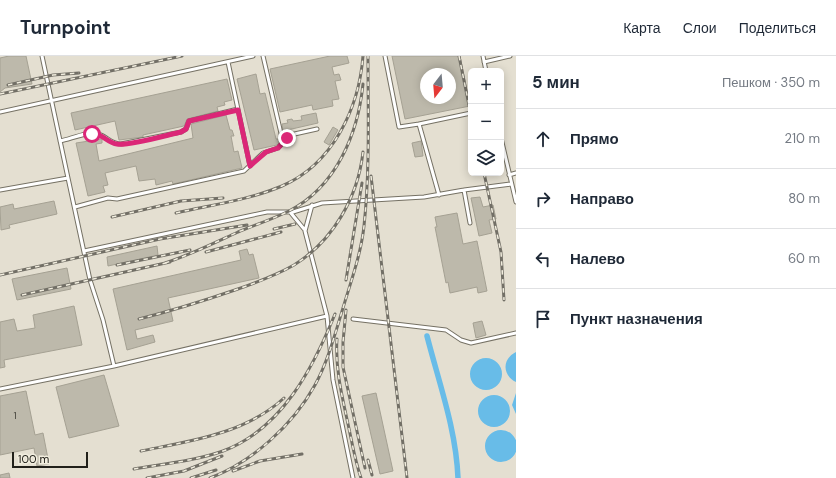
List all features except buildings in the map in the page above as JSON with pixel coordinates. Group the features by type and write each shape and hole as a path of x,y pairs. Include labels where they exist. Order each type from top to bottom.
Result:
{"lane":[{"path":"42,56 90,280 103,320 114,366"},
{"path":"0,112 51,102 253,56"},
{"path":"263,56 283,142"},
{"path":"385,56 399,127 468,114"},
{"path":"483,56 485,68"},
{"path":"484,62 510,56"},
{"path":"228,62 250,166"},
{"path":"60,141 95,134 101,135 112,143 121,144 181,132 186,129 189,121 238,110"},
{"path":"420,124 440,194"},
{"path":"74,207 108,198 117,199 244,171 263,154 276,149 290,135 317,129"},
{"path":"501,140 516,202"},
{"path":"509,174 516,173"},
{"path":"0,190 68,178"},
{"path":"84,251 267,212 296,211 322,203 406,199 511,184"},
{"path":"464,190 470,223"},
{"path":"305,231 312,205"},
{"path":"288,211 305,231 327,316 333,380 353,478"},
{"path":"0,388 114,366 327,316"},
{"path":"353,319 446,330 461,340 471,343 516,333"}],"water":[{"path":"516,352 516,382 508,375 506,371 506,363 511,355"},
{"path":"483,358 489,358 499,365 502,374 501,380 495,387 489,390 483,390 473,383 470,377 470,371 477,361"},
{"path":"516,393 516,414 512,405"},
{"path":"491,395 497,395 507,402 510,411 509,417 503,424 497,427 491,427 481,420 478,414 478,408 485,398"},
{"path":"498,430 504,430 514,437 517,446 516,452 510,459 504,462 498,462 488,455 485,449 485,443 492,433"}],"waterway":[{"path":"427,336 442,389 454,442 458,478"}],"railway":[{"path":"0,94 182,56"},
{"path":"176,213 243,199 269,191 300,176 316,164 329,149 349,114 356,95 363,56"},
{"path":"210,478 226,471 256,452 283,428 306,400 320,376 334,337 361,247 366,205 368,163 368,56"},
{"path":"459,56 469,104"},
{"path":"8,85 53,75 79,73"},
{"path":"165,263 193,253 238,232 289,211 305,201 320,188 332,173 350,140 356,122 363,84"},
{"path":"139,319 199,302 257,282 287,269 308,255 321,244 332,231 341,216 356,185 363,152"},
{"path":"371,176 407,478"},
{"path":"485,176 501,252 504,300"},
{"path":"346,280 362,183"},
{"path":"112,217 181,201 223,198"},
{"path":"274,229 295,224"},
{"path":"0,275 160,239 247,225"},
{"path":"206,252 281,232"},
{"path":"117,265 190,250"},
{"path":"22,295 170,262"},
{"path":"346,310 343,342 343,367 365,468"},
{"path":"134,469 179,462 223,451 244,441 262,428 279,412 293,394 317,355 335,314"},
{"path":"337,339 337,361 343,403 361,478"},
{"path":"141,451 179,444 235,428 269,410 284,398"},
{"path":"233,471 260,461 302,454"},
{"path":"147,478 184,471 222,456"},
{"path":"368,460 372,475"},
{"path":"191,478 216,470"}],"route":[{"path":"92,134 101,135 110,142 121,144 181,132 186,129 186,124 189,121 238,110 250,166 266,152 278,148 287,138"}]}
